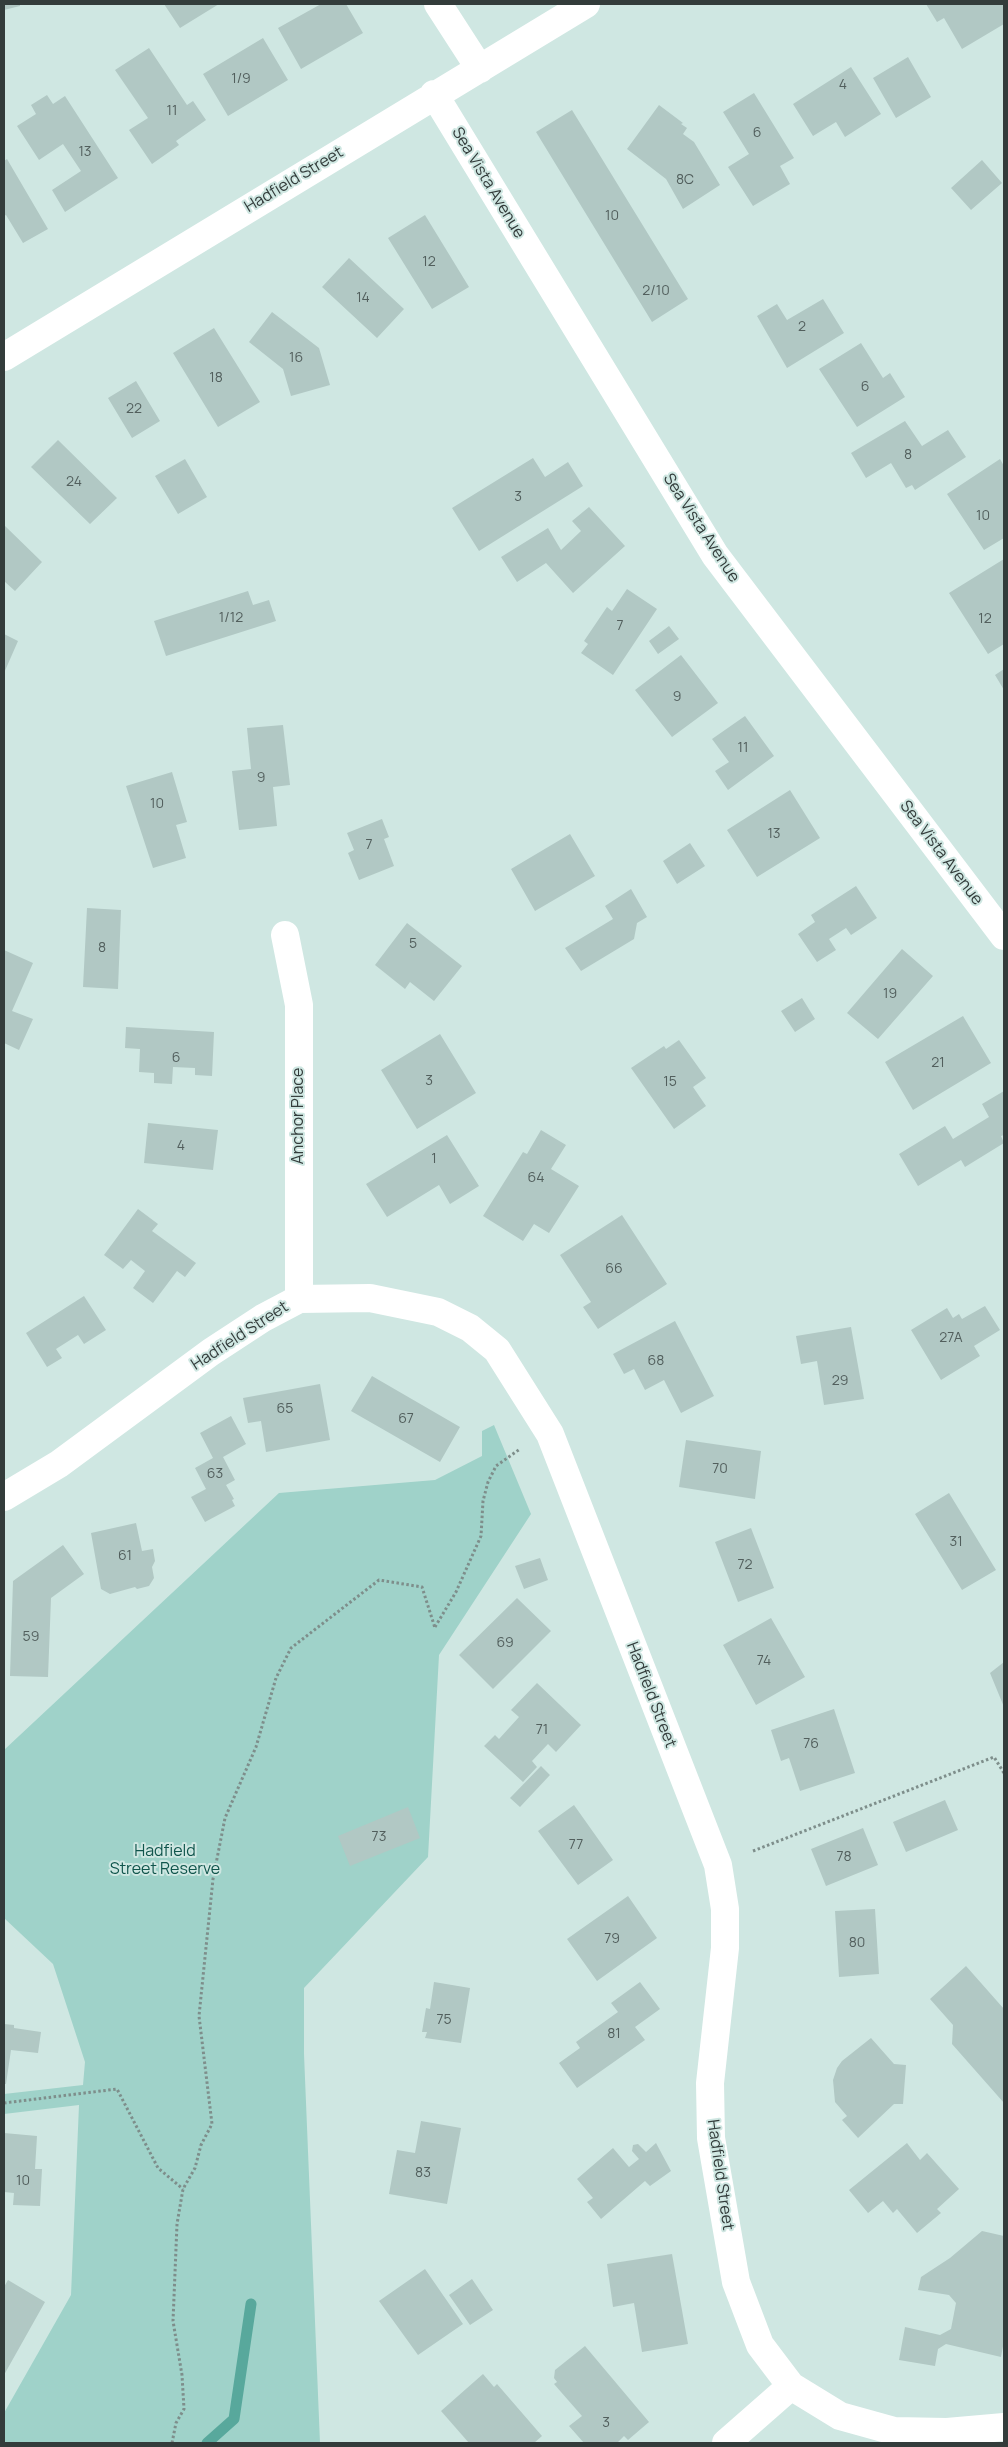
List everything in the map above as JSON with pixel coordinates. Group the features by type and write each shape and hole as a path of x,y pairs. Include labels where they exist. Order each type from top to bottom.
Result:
{"street":[{"path":"438,4 480,69"},
{"name":"Hadfield Street","path":"4,357 434,94 480,69 586,4"},
{"name":"Sea Vista Avenue","path":"434,94 715,555 1004,936"},
{"name":"Anchor Place","path":"285,935 299,1005 299,1299"},
{"name":"Hadfield Street","path":"4,1497 59,1464 211,1352 263,1318 299,1299 370,1298 438,1312 470,1328 498,1350 550,1434 718,1865 725,1909 725,1948 710,2083 711,2138 736,2282 760,2345 791,2386 840,2416 894,2431 947,2432 1004,2427"},
{"path":"726,2443 791,2386"}],"path":[{"path":"172,2443 176,2423 184,2408 182,2375 174,2321 177,2224 183,2189 195,2168 200,2145 212,2124 199,2016 212,1879 225,1818 256,1747 276,1678 291,1648 379,1580 422,1587 435,1628 456,1592 481,1536 483,1500 488,1482 496,1466 520,1449"},
{"path":"753,1851 994,1757 1004,1773"},
{"path":"4,2103 117,2089 158,2168 183,2189"}],"green space":[{"name":"Hadfield Street Reserve","path":"494,1425 531,1514 439,1655 428,1857 304,1988 304,2054 320,2443 4,2443 4,2413 71,2295 79,2105 4,2114 4,2094 83,2085 85,2062 53,1964 4,1918 4,1750 279,1493 435,1480 482,1456 482,1431"}],"building":[{"path":"4,4 20,4 20,6 4,10"},
{"path":"164,4 219,4 180,28"},
{"path":"321,4 346,4 363,33 301,69 278,28"},
{"path":"926,4 1004,4 1004,24 962,49 944,18 937,22"},
{"path":"263,38 288,80 228,116 203,74"},
{"path":"149,48 187,105 193,101 206,120 176,141 179,145 152,164 129,130 148,118 115,70"},
{"path":"908,57 931,97 896,118 873,78"},
{"path":"851,67 881,114 845,137 836,122 813,136 793,104"},
{"path":"754,93 794,158 780,166 790,184 753,206 728,167 749,154 723,112"},
{"path":"47,95 53,104 65,96 118,178 65,212 52,190 81,171 63,144 39,160 17,126 36,114 31,105"},
{"path":"659,105 687,128 683,134 694,142 720,185 683,209 666,179 627,149"},
{"path":"572,110 688,299 652,322 536,132"},
{"path":"7,159 48,229 23,243 6,215 4,216 4,161"},
{"path":"982,160 1002,183 971,210 951,188"},
{"path":"425,215 469,287 432,309 388,238"},
{"path":"349,258 404,309 377,338 322,287"},
{"path":"823,299 844,333 787,368 757,316 777,304 787,320"},
{"path":"272,312 319,348 330,385 291,396 283,369 249,342"},
{"path":"214,328 260,402 218,427 173,353"},
{"path":"861,343 883,378 890,373 905,397 857,427 819,369"},
{"path":"136,381 160,421 132,438 108,398"},
{"path":"905,421 922,446 948,430 966,457 915,490 912,485 906,488 891,463 866,478 851,453"},
{"path":"58,440 117,498 90,524 31,467"},
{"path":"533,458 545,477 568,462 583,486 479,551 452,508"},
{"path":"185,459 207,497 178,514 155,476"},
{"path":"1000,459 1004,466 1004,538 984,550 947,494"},
{"path":"589,507 625,546 573,593 546,563 517,582 501,557 548,528 561,550 581,531 572,521"},
{"path":"4,525 42,562 15,591 4,581"},
{"path":"1004,559 1004,644 988,654 949,593"},
{"path":"627,589 657,609 613,675 581,653 588,644 584,641 607,607 612,611"},
{"path":"248,591 253,605 269,600 276,621 166,656 154,621"},
{"path":"669,626 679,639 658,654 649,641"},
{"path":"4,634 18,641 4,673"},
{"path":"681,655 718,703 672,737 635,690"},
{"path":"1004,669 1004,690 995,675"},
{"path":"745,716 774,756 728,790 715,771 729,762 712,739"},
{"path":"283,725 290,785 273,787 277,826 239,830 232,771 251,769 247,728"},
{"path":"172,772 187,822 176,825 186,858 153,868 126,786"},
{"path":"790,790 820,838 757,877 727,830"},
{"path":"382,819 389,837 384,839 394,866 359,880 348,853 354,850 347,833"},
{"path":"570,834 595,876 535,911 511,869"},
{"path":"690,843 705,866 677,884 663,861"},
{"path":"856,886 877,918 851,935 846,928 829,939 836,950 817,962 798,934 815,922 811,915"},
{"path":"631,889 647,917 637,923 634,939 581,971 565,948 613,919 605,906"},
{"path":"87,908 121,910 118,989 83,987"},
{"path":"407,923 462,966 434,1001 410,982 405,989 375,965"},
{"path":"902,949 933,976 878,1039 847,1013"},
{"path":"4,950 33,963 12,1011 33,1019 19,1050 4,1043"},
{"path":"802,998 815,1019 795,1032 781,1011"},
{"path":"963,1016 991,1063 913,1110 885,1062"},
{"path":"126,1027 214,1032 212,1076 195,1075 195,1068 173,1067 172,1084 154,1083 154,1073 139,1072 140,1049 125,1048"},
{"path":"440,1034 476,1093 417,1129 381,1070"},
{"path":"679,1040 706,1078 693,1087 706,1106 674,1129 631,1068 664,1046 666,1049"},
{"path":"1004,1091 1004,1135 1001,1136 1004,1143 965,1167 961,1160 918,1186 899,1154 945,1126 953,1139 989,1117 982,1104"},
{"path":"148,1123 218,1130 213,1170 144,1163"},
{"path":"541,1130 566,1145 551,1169 579,1186 549,1233 534,1224 523,1241 483,1216 523,1152 527,1154"},
{"path":"447,1135 479,1186 450,1204 439,1185 387,1217 366,1184"},
{"path":"138,1209 158,1224 152,1231 196,1263 185,1277 177,1271 153,1303 133,1288 145,1271 131,1260 123,1269 104,1255"},
{"path":"622,1215 667,1284 598,1329 583,1307 591,1302 560,1255"},
{"path":"84,1296 106,1330 84,1344 78,1335 56,1349 62,1358 47,1367 26,1333"},
{"path":"985,1306 1000,1330 974,1346 980,1356 941,1380 911,1330 947,1308 953,1318 959,1314 962,1319"},
{"path":"675,1321 714,1396 681,1413 664,1380 645,1390 634,1369 624,1374 613,1354"},
{"path":"851,1327 864,1399 824,1405 817,1361 801,1364 796,1336"},
{"path":"372,1376 460,1427 440,1462 351,1411"},
{"path":"320,1384 330,1440 266,1452 261,1421 248,1423 243,1398"},
{"path":"231,1416 246,1444 223,1457 235,1480 226,1485 234,1499 232,1500 235,1506 205,1522 191,1497 206,1489 195,1468 213,1458 200,1433"},
{"path":"686,1440 761,1451 755,1499 679,1487"},
{"path":"949,1493 996,1570 962,1590 915,1514"},
{"path":"136,1523 142,1551 153,1549 155,1561 152,1567 154,1578 149,1586 137,1589 135,1587 110,1594 101,1589 91,1533"},
{"path":"751,1528 774,1588 738,1602 715,1542"},
{"path":"63,1545 84,1574 51,1598 48,1677 10,1676 13,1581"},
{"path":"540,1558 548,1580 524,1589 515,1566"},
{"path":"517,1598 551,1631 493,1689 459,1655"},
{"path":"771,1618 805,1677 756,1705 723,1645"},
{"path":"1004,1662 1004,1707 990,1673"},
{"path":"537,1683 581,1725 556,1752 548,1744 532,1761 537,1767 523,1782 484,1746 495,1735 499,1739 519,1717 511,1710"},
{"path":"834,1709 855,1773 800,1791 789,1758 781,1761 771,1730"},
{"path":"541,1766 550,1775 520,1807 510,1798"},
{"path":"945,1800 958,1830 906,1852 893,1822"},
{"path":"574,1805 613,1860 578,1885 538,1831"},
{"path":"408,1807 420,1838 350,1866 338,1836"},
{"path":"863,1828 878,1865 826,1886 811,1849"},
{"path":"628,1896 657,1938 597,1981 567,1939"},
{"path":"875,1909 879,1974 839,1977 835,1911"},
{"path":"966,1966 1004,2009 1004,2103 952,2044 953,2025 930,1999"},
{"path":"434,1982 470,1988 461,2043 425,2038 427,2032 422,2032 426,2008 430,2009"},
{"path":"640,1982 660,2009 635,2027 645,2040 577,2088 559,2063 580,2048 576,2042 618,2012 611,2003"},
{"path":"4,2024 14,2025 14,2028 41,2032 38,2053 11,2050 6,2084 4,2084"},
{"path":"871,2038 894,2064 906,2065 903,2104 894,2104 858,2138 842,2120 847,2116 835,2102 833,2080 837,2068 842,2061"},
{"path":"421,2121 461,2128 447,2204 389,2194 397,2150 415,2153"},
{"path":"4,2133 37,2136 35,2169 42,2169 40,2206 13,2205 14,2193 4,2192"},
{"path":"656,2143 671,2171 650,2186 645,2181 601,2219 587,2202 593,2198 577,2179 613,2148 629,2167 639,2159 632,2151 633,2145 638,2144 646,2152"},
{"path":"907,2143 920,2160 927,2153 959,2189 937,2209 941,2213 917,2233 897,2209 893,2213 883,2201 868,2213 849,2190"},
{"path":"982,2231 1004,2236 1004,2341 1001,2357 946,2344 938,2349 935,2366 899,2360 905,2327 940,2335 951,2329 956,2303 949,2295 918,2290 921,2277 950,2258"},
{"path":"672,2254 688,2344 642,2352 634,2303 613,2307 607,2264"},
{"path":"425,2269 463,2324 418,2355 379,2301"},
{"path":"472,2279 493,2310 470,2325 449,2295"},
{"path":"8,2280 45,2302 4,2375 4,2287"},
{"path":"585,2346 649,2422 628,2440 624,2436 617,2443 584,2443 569,2426 582,2416 554,2384 557,2382 554,2378 555,2370"},
{"path":"483,2374 494,2387 497,2384 542,2436 534,2443 469,2443 441,2411"}],"waterway":[{"path":"207,2443 234,2419 251,2304"}]}
